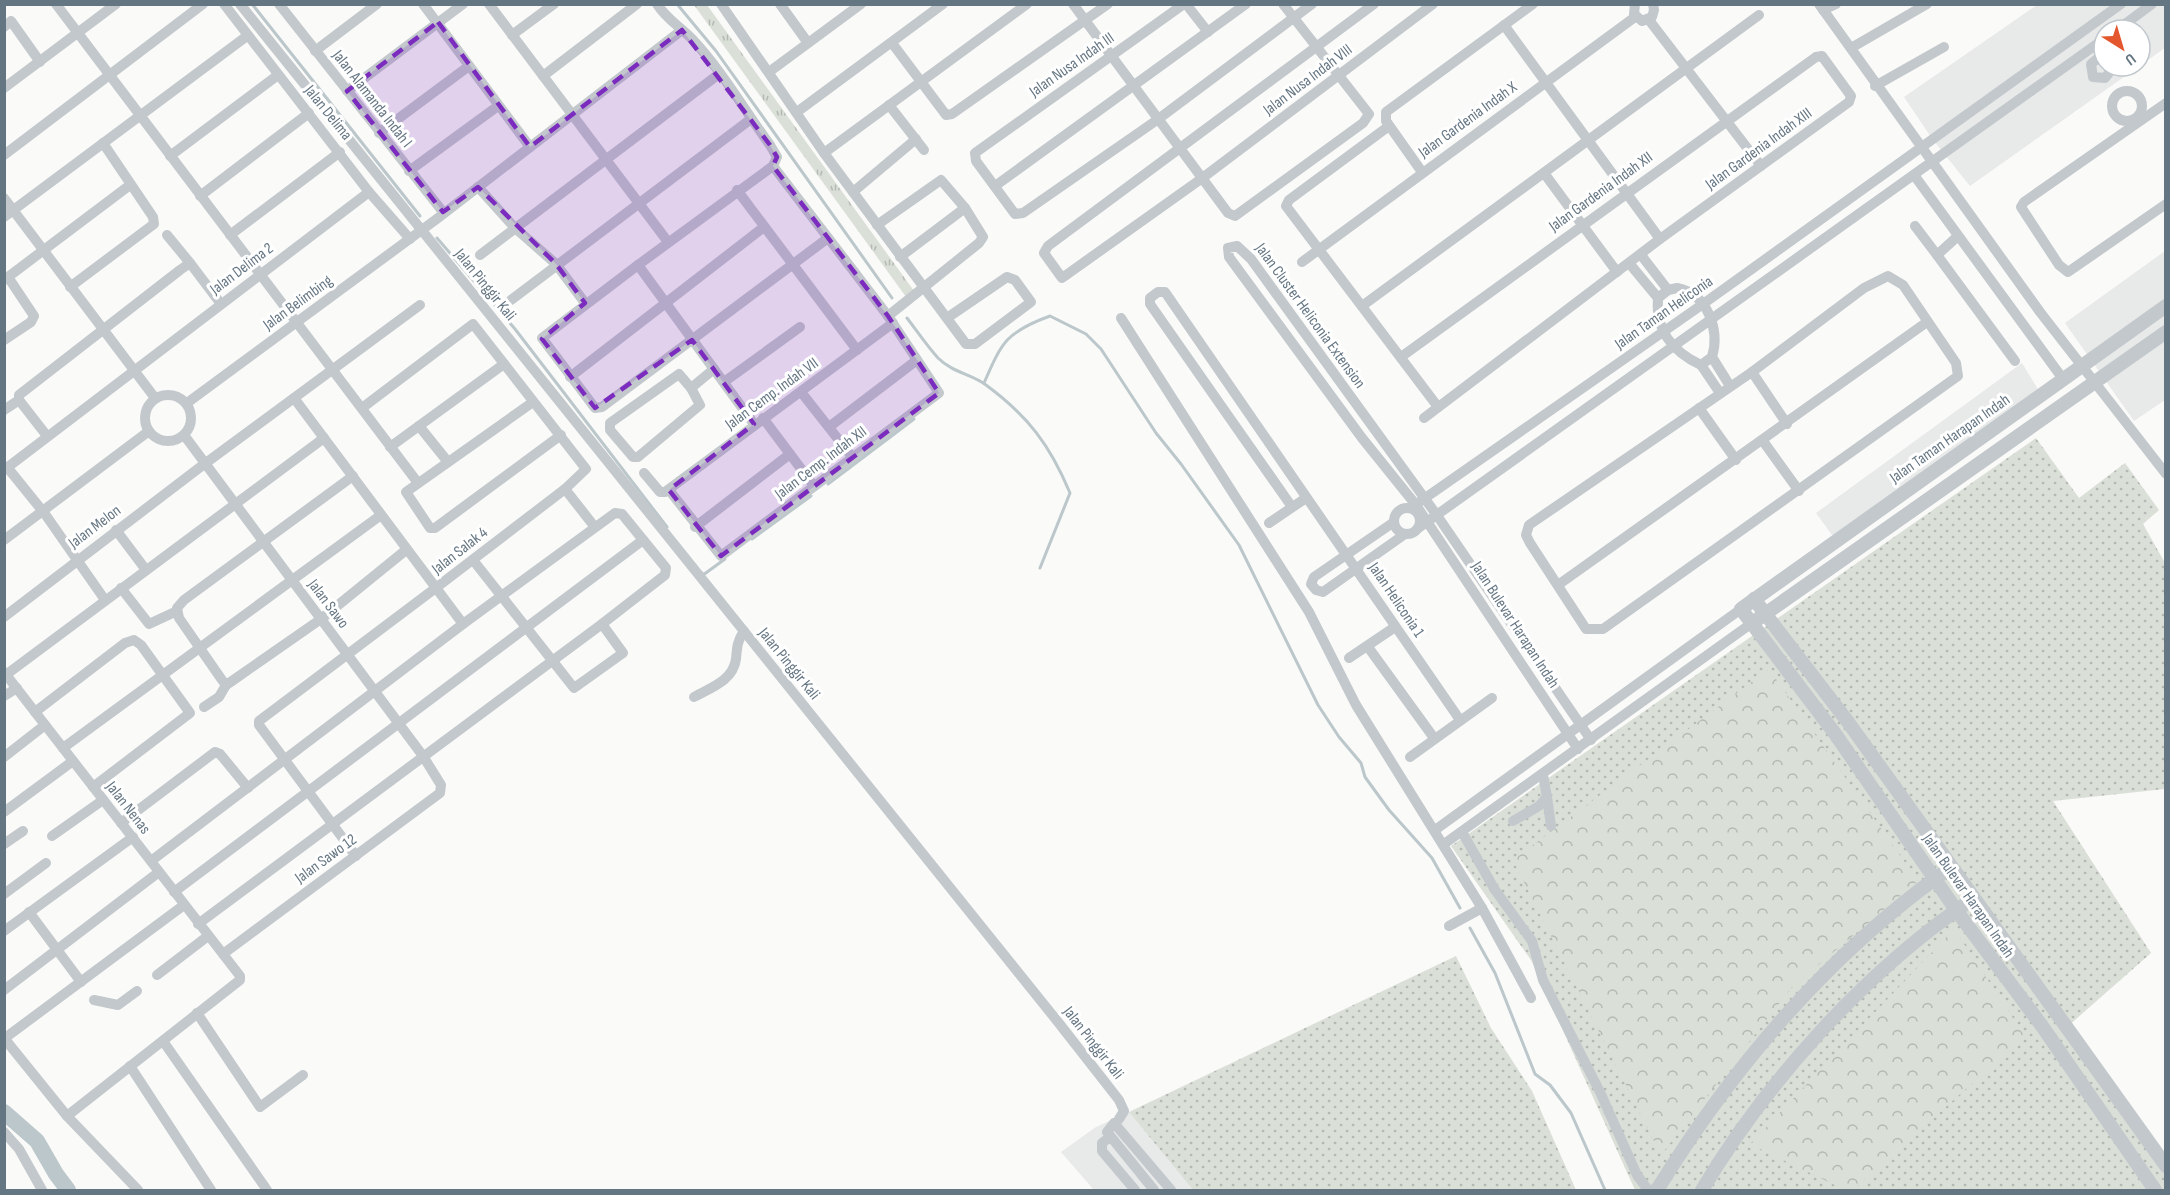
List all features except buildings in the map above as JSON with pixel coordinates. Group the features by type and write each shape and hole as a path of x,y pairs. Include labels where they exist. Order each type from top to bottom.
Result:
{"street":[{"path":"56,4 200,196 262,273 418,483"},
{"path":"4,88 116,4"},
{"path":"4,155 203,4"},
{"name":"Jalan Delima","path":"224,4 369,192 410,239"},
{"path":"240,4 432,222"},
{"path":"315,51 377,4"},
{"path":"423,4 530,147"},
{"path":"346,91 463,4"},
{"path":"489,4 668,242"},
{"path":"512,35 554,4"},
{"path":"543,76 637,4"},
{"path":"657,4 666,18 693,40 777,157 773,166 737,190 585,303 542,338 570,377 594,406 600,408 828,238"},
{"path":"721,4 824,153 966,344 971,346 1031,302 1015,280 1007,277 947,318"},
{"path":"780,4 808,43"},
{"path":"769,72 861,4"},
{"path":"797,112 943,4"},
{"path":"824,153 1027,4"},
{"path":"1073,4 1201,179 1228,213 1237,216 1356,128 1366,119 1368,112 1315,48 1283,4"},
{"path":"892,43 943,114 952,114 1108,4"},
{"path":"1185,4 1208,32"},
{"name":"Jalan Nusa Indah III","path":"995,186 976,161 974,156 978,150 1185,4"},
{"path":"1246,4 995,186 1015,214 1023,213 1157,120 1312,4"},
{"path":"1179,149 1374,4"},
{"name":"Jalan Nusa Indah VIII","path":"1179,149 1045,249 1044,253 1062,278 1201,179 1433,4"},
{"path":"1422,172 1389,126 1385,117 1386,112 1533,4"},
{"path":"1635,4 1635,17 1642,21 1649,20 1654,14 1653,4"},
{"path":"1836,4 1821,7 1875,86 1933,161 2081,366 2166,474"},
{"path":"1851,48 1927,4"},
{"name":"Jalan Taman Heliconia","path":"1394,522 1399,511 1417,504 1703,304 2121,4"},
{"path":"2133,18 2152,4"},
{"name":"Jalan Alamanda Indah I","path":"285,7 315,51 410,171 432,222"},
{"path":"1362,306 1759,15"},
{"name":"Jalan Gardenia Indah X","path":"1302,262 1635,17"},
{"path":"1649,20 1761,166"},
{"path":"4,27 11,21 40,62"},
{"path":"1504,25 1660,239"},
{"name":"Jalan Belimbing","path":"187,404 410,239 682,30"},
{"path":"9,214 247,36"},
{"path":"1875,86 1944,47"},
{"name":"Jalan Taman Heliconia","path":"1418,529 2092,48"},
{"path":"2087,52 2092,56"},
{"name":"Jalan Gardenia Indah XII","path":"1401,357 1726,121 1821,55"},
{"name":"Jalan Gardenia Indah XIII","path":"1424,418 1660,239 1851,99 1821,55"},
{"path":"379,133 469,66"},
{"path":"480,255 719,74"},
{"path":"170,156 278,75"},
{"path":"2107,78 2119,93"},
{"path":"2129,91 2139,96 2142,106 2138,120 2126,121 2115,115 2112,103 2119,93 2129,91"},
{"path":"2166,103 2138,120 2024,202 2022,211 2059,265 2068,272 2166,204"},
{"path":"889,105 924,150"},
{"path":"410,171 498,106"},
{"path":"200,196 309,114"},
{"path":"511,300 751,118"},
{"path":"1389,126 1286,203 1438,407"},
{"path":"853,192 915,139"},
{"path":"70,287 154,224 153,217 103,143"},
{"path":"230,235 340,152"},
{"name":"Jalan Cemp. Indah XII","path":"669,490 695,527 721,556 939,393 893,317 773,166"},
{"path":"1544,173 1617,272"},
{"path":"1914,175 2063,379"},
{"path":"877,225 936,181 942,181 965,208 900,257"},
{"path":"4,340 31,322 34,316 6,278 130,185"},
{"path":"478,187 514,227 556,264 585,303"},
{"path":"737,190 857,350"},
{"name":"Jalan Delima 2","path":"6,468 369,192"},
{"path":"4,198 9,214 42,251 155,398"},
{"name":"Jalan Cemp. Indah VII","path":"669,490 857,350 914,298 980,243 982,234 965,208"},
{"name":"Jalan Pinggir Kali","path":"432,222 744,632 950,885 1119,1100 1124,1111 1119,1119"},
{"path":"1915,226 2015,361"},
{"path":"570,377 764,227"},
{"path":"167,235 221,304"},
{"path":"1937,255 1958,236"},
{"name":"Jalan Cluster Heliconia Extension","path":"1238,246 1251,260 1417,504 1362,438 1229,257 1228,248 1238,246"},
{"path":"1641,255 1668,290"},
{"path":"4,410 18,400 19,394 27,387 190,263"},
{"path":"1629,263 1658,298 1663,331 1672,347 1701,364 1720,393"},
{"path":"638,265 724,382 790,454 814,486"},
{"path":"1888,276 1903,285 1927,322 1956,363 1959,376 1603,628 1593,631 1586,629 1530,543 1526,535 1529,525 1752,372 1864,288 1888,276"},
{"path":"1658,298 1668,290 1683,290 1703,304 1712,320 1716,343 1712,357 1701,364"},
{"name":"Jalan Heliconia 1","path":"1293,507 1150,304 1150,298 1158,292 1165,292 1460,720"},
{"name":"Jalan Melon","path":"4,616 205,463 420,305"},
{"name":"Jalan Taman Harapan Indah","path":"1741,609 2166,306"},
{"path":"1121,318 1309,612 1356,705 1444,844 1531,998"},
{"path":"1558,585 1764,441 1927,322"},
{"path":"362,408 473,324 561,435 433,529 406,495 418,483 533,402"},
{"path":"724,382 800,327"},
{"path":"1444,844 1543,775 1765,613 2166,332"},
{"path":"1712,357 1730,386"},
{"path":"828,427 917,360"},
{"path":"390,447 504,364"},
{"path":"691,387 714,369"},
{"path":"1752,372 1787,424"},
{"path":"679,374 691,387 699,405 636,458 609,430 611,422 679,374"},
{"path":"801,392 853,458"},
{"path":"169,395 179,397 187,404 192,420 184,435 169,441 161,440 149,431 145,422 146,411 155,398 169,395"},
{"path":"294,398 463,624"},
{"path":"18,400 48,436"},
{"path":"1699,408 1736,460"},
{"path":"419,426 448,462"},
{"path":"4,540 149,431"},
{"name":"Jalan Sawo","path":"184,435 423,756 441,785 440,793"},
{"name":"Jalan Salak 4","path":"285,760 259,725 259,721 473,560 586,471 586,467 561,435"},
{"path":"6,673 324,438"},
{"path":"1764,441 1799,491"},
{"path":"695,527 790,454"},
{"path":"6,468 43,511 105,600"},
{"path":"644,473 660,492 669,490"},
{"path":"121,588 149,624 177,611 184,600 353,476"},
{"path":"565,489 594,526"},
{"path":"1269,523 1306,498"},
{"path":"1417,504 1431,518"},
{"path":"1405,534 1397,530 1394,522 1314,578 1311,584 1313,588 1323,592 1405,534 1418,529 1417,504"},
{"path":"151,861 594,526 620,512 667,572 602,624 550,660 198,924"},
{"path":"63,748 201,650 381,515"},
{"name":"Jalan Bulevar Harapan Indah","path":"1431,518 1591,740"},
{"name":"Jalan Bulevar Harapan Indah","path":"1431,518 1578,749"},
{"path":"116,530 146,570"},
{"path":"174,892 643,540"},
{"path":"1370,540 1379,552"},
{"path":"204,707 219,697 226,685 321,619 406,550"},
{"path":"473,560 574,688 623,653 602,624"},
{"name":"Jalan Bulevar Harapan Indah","path":"1754,599 1848,723 2166,1166"},
{"path":"1435,830 1741,609"},
{"name":"Jalan Bulevar Harapan Indah","path":"1741,609 1836,735 1956,910 2042,1026 2155,1191"},
{"path":"177,611 179,618 226,685"},
{"path":"1349,658 1395,627"},
{"path":"694,697 724,680 730,674 734,666 737,643 744,632"},
{"path":"35,712 130,641 141,645 189,710 189,715 93,787"},
{"path":"1368,647 1434,738"},
{"name":"Jalan Nenas","path":"6,673 198,924 208,936 227,951 240,980 197,1013"},
{"path":"4,696 17,688"},
{"path":"1410,757 1492,698"},
{"path":"4,757 45,725"},
{"path":"122,823 215,752 220,754 248,788"},
{"path":"285,760 356,856"},
{"path":"4,812 73,761"},
{"path":"1543,775 1551,826"},
{"name":"Jalan Sawo 12","path":"227,951 440,793"},
{"path":"1513,821 1539,806 1547,797"},
{"path":"52,836 103,800"},
{"path":"4,844 23,831"},
{"path":"1461,832 1495,890 1532,941 1544,980 1600,1092 1637,1175 1648,1191"},
{"path":"4,931 133,837"},
{"path":"4,894 45,864"},
{"path":"1657,1191 1695,1128 1753,1053 1807,992 1879,925 1951,868"},
{"path":"4,990 159,873"},
{"path":"1702,1191 1724,1152 1778,1080 1833,1020 1895,960 1956,910 1973,899"},
{"path":"138,1191 67,1116 5,1038 184,905"},
{"path":"1449,926 1482,908"},
{"path":"29,912 81,982"},
{"path":"157,975 208,936"},
{"path":"94,1000 115,1005 137,991"},
{"path":"67,1116 197,1013 260,1107 303,1075"},
{"path":"163,1041 267,1191"},
{"path":"130,1066 211,1191"},
{"path":"1154,1191 1110,1137 1106,1130 1115,1123 1171,1191"},
{"path":"4,1132 19,1149 42,1191"},
{"path":"1110,1137 1102,1143 1102,1151 1135,1191"}],"highlighted area":[{"path":"438,22 530,147 682,30 770,145 777,157 773,166 888,316 939,393 721,556 669,490 754,424 692,340 595,408 542,339 585,303 556,264 478,187 443,212 347,91"}],"shaded area":[{"path":"2037,5 2165,5 2165,48 2152,57 2152,18 2092,18 2092,78 2123,78 1970,186 1933,140 1904,97"},
{"path":"2165,251 2165,400 2134,421 2065,323"},
{"path":"2022,363 2039,391 1839,534 1832,535 1816,513"},
{"path":"1129,1112 1193,1190 1094,1190 1061,1152 1096,1127"}],"green space":[{"path":"694,5 707,5 917,295 909,301"},
{"path":"2036,438 2079,498 2125,463 2159,510 2143,524 2165,563 2165,789 2053,801 2151,953 2067,1027 2165,1156 2165,1190 1635,1190 1531,960 1451,846"},
{"path":"1769,669 1918,881 1792,987 1661,1155 1513,860"},
{"path":"1954,929 2025,1036 1853,1190 1845,1190 1750,1144"},
{"path":"1456,956 1491,1028 1532,1091 1576,1190 1193,1190 1129,1112"}],"waterway":[{"path":"252,4 420,216"},
{"path":"677,4 716,51 892,298"},
{"path":"437,238 515,329 667,527"},
{"path":"984,383 1007,340 1024,327 1050,316 1086,334 1101,349 1156,433 1239,545 1318,705 1339,737 1361,763 1365,777 1389,810 1432,858 1460,908"},
{"path":"907,318 938,358 956,370 981,381 1014,408 1026,420 1054,460 1070,493 1040,568"},
{"path":"828,484 914,419"},
{"path":"752,539 811,496"},
{"path":"702,573 703,575 725,559"},
{"path":"1470,928 1495,973 1535,1074 1550,1085 1571,1113 1605,1190"},
{"path":"4,1112 37,1141 68,1190"}]}
